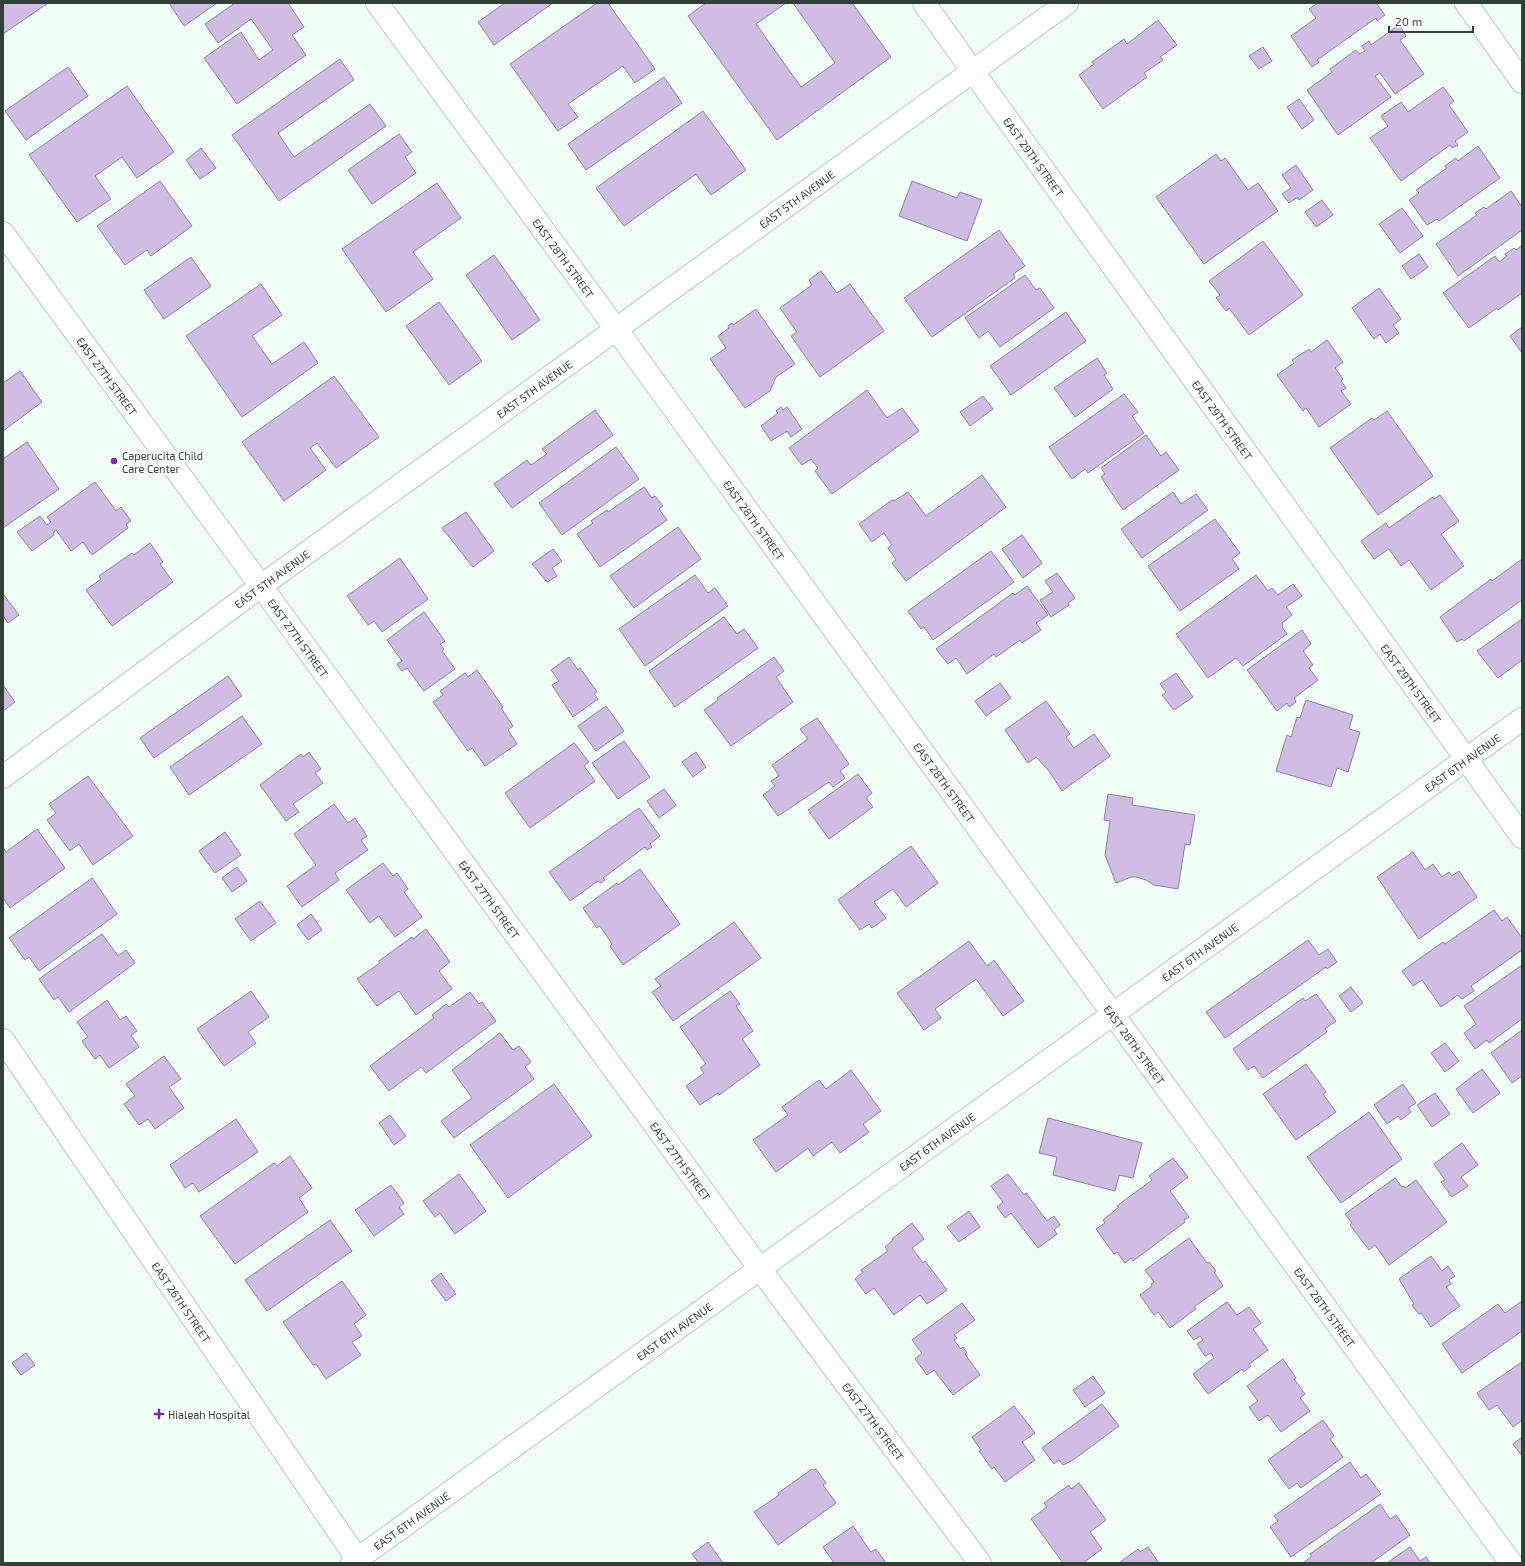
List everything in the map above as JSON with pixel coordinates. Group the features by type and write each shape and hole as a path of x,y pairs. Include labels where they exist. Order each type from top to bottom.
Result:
{"street":[{"name":"EAST 28TH STREET","path":"377,3 616,329 1511,1563"},
{"name":"EAST 29TH STREET","path":"924,3 1522,837"},
{"name":"EAST 5TH AVENUE","path":"3,777 261,586 1067,3"},
{"path":"1466,3 1522,82"},
{"name":"EAST 27TH STREET","path":"3,233 760,1268 980,1563"},
{"name":"EAST 6TH AVENUE","path":"356,1562 760,1268 1522,719"},
{"name":"EAST 26TH STREET","path":"3,1040 356,1562"}],"building":[{"path":"3,3 48,3 3,34"},
{"path":"169,3 217,3 184,26"},
{"path":"235,3 288,3 304,27 292,35 306,55 237,104 204,58 241,32 259,60 273,50 251,19 218,43 205,24"},
{"path":"505,3 553,3 494,45 478,22"},
{"path":"597,3 608,3 655,69 635,83 623,66 568,104 578,117 558,131 510,64"},
{"path":"706,3 786,3 756,24 801,87 835,63 793,3 852,3 891,57 777,140 688,16"},
{"path":"1318,3 1376,3 1385,15 1377,21 1376,18 1317,60 1319,62 1312,67 1291,36 1316,18 1309,9"},
{"path":"1158,20 1177,45 1160,57 1163,60 1144,73 1147,77 1103,109 1079,75 1094,64 1092,62 1124,39 1127,44"},
{"path":"1399,25 1406,36 1400,40 1424,74 1395,94 1380,73 1375,76 1391,97 1338,135 1307,90 1332,72 1330,69 1356,50 1359,54 1365,51 1362,46 1369,41 1371,45"},
{"path":"1263,47 1272,61 1259,69 1249,56"},
{"path":"340,59 354,80 278,133 294,157 370,104 386,126 279,201 232,135"},
{"path":"68,67 88,96 26,140 5,111"},
{"path":"664,77 682,103 586,170 568,144"},
{"path":"127,86 174,152 137,178 122,157 95,176 111,199 77,222 29,155"},
{"path":"1443,87 1454,101 1449,105 1468,132 1455,141 1458,145 1452,148 1450,145 1401,181 1370,138 1388,126 1381,116 1401,102 1408,112"},
{"path":"1299,99 1314,120 1302,129 1287,107"},
{"path":"703,111 746,170 711,195 696,174 624,226 596,188"},
{"path":"399,134 412,152 405,157 416,173 372,204 348,170"},
{"path":"1478,146 1500,178 1439,221 1437,219 1427,225 1409,200 1419,193 1416,190 1447,168 1445,166 1456,158 1458,161"},
{"path":"201,148 216,168 200,179 186,160"},
{"path":"1216,154 1221,161 1225,158 1248,190 1258,183 1278,211 1204,264 1156,197"},
{"path":"1296,165 1313,190 1299,200 1298,197 1289,203 1282,194 1291,188 1282,175"},
{"path":"160,181 192,226 151,256 147,250 125,265 97,226"},
{"path":"912,181 957,198 960,192 982,200 967,241 899,216"},
{"path":"437,183 461,218 413,252 433,279 386,312 342,249"},
{"path":"1511,191 1522,207 1522,230 1458,276 1436,244 1477,215 1475,213 1484,207 1486,209"},
{"path":"1322,200 1333,215 1316,227 1305,212"},
{"path":"1402,208 1423,236 1400,253 1379,224"},
{"path":"999,230 1025,266 1013,274 1015,278 932,337 904,298"},
{"path":"1263,241 1303,295 1249,335 1229,308 1226,311 1216,298 1220,295 1209,281"},
{"path":"1522,245 1522,293 1498,310 1497,308 1469,328 1443,293 1495,256 1499,262 1507,256 1505,254 1514,248 1516,250"},
{"path":"1419,254 1428,267 1411,279 1402,266"},
{"path":"494,255 540,320 512,340 466,275"},
{"path":"191,257 211,286 164,319 144,290"},
{"path":"821,271 837,293 850,284 884,331 820,377 791,336 797,332 780,308 812,285 809,280"},
{"path":"1025,275 1036,290 1040,288 1054,308 1000,347 988,331 979,338 965,318"},
{"path":"261,284 282,315 252,336 272,364 304,342 318,363 242,417 186,336"},
{"path":"1379,288 1401,319 1393,325 1399,333 1386,343 1380,334 1374,339 1352,308"},
{"path":"439,302 482,361 449,385 406,326"},
{"path":"756,309 795,364 776,377 770,391 745,408 710,359 726,348 718,336 729,328 728,326 732,323 733,325"},
{"path":"1066,312 1086,341 1011,395 990,366"},
{"path":"1522,327 1522,353 1510,336"},
{"path":"1327,340 1343,362 1335,368 1343,379 1341,381 1346,388 1341,391 1351,404 1319,427 1306,408 1303,411 1277,375 1294,363 1292,360 1309,349 1311,352"},
{"path":"1097,358 1107,373 1104,375 1113,389 1075,417 1054,388"},
{"path":"20,371 42,402 3,431 3,383"},
{"path":"334,376 379,437 336,468 317,443 310,448 326,470 284,501 242,442"},
{"path":"867,390 887,418 902,408 919,431 832,494 815,471 818,468 811,459 802,465 789,448"},
{"path":"1124,394 1138,412 1132,416 1144,433 1088,473 1085,469 1072,479 1049,447"},
{"path":"983,396 993,409 970,426 960,412"},
{"path":"781,407 783,410 787,407 802,429 791,437 787,431 771,441 761,426 778,413 776,411"},
{"path":"595,410 613,435 512,508 494,484 527,460 531,465 547,454 542,449"},
{"path":"1387,411 1433,476 1378,515 1330,448 1372,418 1374,420"},
{"path":"1146,435 1161,456 1166,452 1179,470 1123,510 1101,477 1105,474 1101,468"},
{"path":"27,442 59,489 3,528 3,459"},
{"path":"616,447 639,479 562,535 539,503"},
{"path":"982,475 1006,507 906,581 892,563 896,560 888,548 892,545 884,533 872,542 859,524 892,500 894,501 908,492 926,516"},
{"path":"95,482 116,511 121,507 131,521 126,524 128,528 92,555 83,542 71,551 56,530 53,533 54,535 32,551 17,532 40,516 47,525 51,522 47,517"},
{"path":"644,487 652,498 655,496 663,506 659,509 667,520 600,567 577,534 593,523 591,521 607,510 608,512"},
{"path":"1173,492 1181,504 1196,494 1208,510 1142,558 1121,529"},
{"path":"1440,495 1459,521 1441,534 1464,566 1431,590 1409,560 1401,566 1389,549 1374,559 1361,541 1386,523 1389,528 1433,497 1434,499"},
{"path":"466,512 494,551 473,567 442,528"},
{"path":"1215,519 1240,553 1232,559 1239,569 1180,611 1148,566"},
{"path":"678,527 701,559 634,608 610,576"},
{"path":"1022,535 1042,563 1023,578 1002,549"},
{"path":"150,543 163,562 160,564 173,582 112,626 86,590 101,579 99,576 132,553 134,555"},
{"path":"553,549 562,561 552,568 557,576 547,582 532,564"},
{"path":"991,551 1014,582 933,640 924,627 921,629 908,611"},
{"path":"400,558 428,599 382,632 374,621 368,625 347,596"},
{"path":"1522,559 1522,600 1464,641 1462,639 1457,642 1440,617 1491,579 1492,581"},
{"path":"1057,573 1075,598 1068,603 1069,605 1051,617 1040,600 1053,592 1045,581"},
{"path":"695,575 708,593 715,588 728,606 645,666 619,629"},
{"path":"1256,575 1268,591 1272,588 1278,595 1293,584 1302,596 1286,607 1292,615 1282,623 1282,627 1287,634 1243,666 1236,658 1208,678 1176,634"},
{"path":"1027,586 1048,615 1036,623 1041,630 1022,643 1020,640 996,657 994,654 967,674 956,658 948,664 936,649 1013,593 1015,595"},
{"path":"3,594 19,615 8,623 3,616"},
{"path":"424,612 445,641 440,644 444,649 442,651 455,669 424,691 407,668 402,671 397,664 402,661 387,640"},
{"path":"724,617 737,634 744,629 758,648 675,707 649,671"},
{"path":"1522,619 1522,660 1498,678 1477,651"},
{"path":"1302,630 1311,644 1303,651 1313,665 1309,668 1318,680 1294,698 1296,702 1289,707 1287,703 1277,711 1247,670"},
{"path":"569,657 578,670 580,668 597,692 594,694 598,699 573,717 552,685 559,681 551,670"},
{"path":"774,657 784,671 776,677 793,702 731,746 704,710 718,700 717,698"},
{"path":"477,670 503,707 501,708 513,726 508,730 517,744 485,766 472,748 468,751 433,702 443,695 440,691 465,673 468,677"},
{"path":"1176,673 1193,697 1174,710 1162,695 1166,692 1160,684"},
{"path":"228,676 242,696 154,758 140,738"},
{"path":"1000,683 1011,698 986,716 975,701"},
{"path":"3,685 15,702 3,711"},
{"path":"1306,700 1353,715 1349,729 1360,732 1348,772 1337,768 1331,787 1276,771 1287,735 1291,737 1297,717 1300,718"},
{"path":"1046,701 1070,734 1066,737 1074,748 1094,734 1110,756 1062,791 1049,771 1036,757 1028,763 1005,730"},
{"path":"606,706 624,731 596,751 578,726"},
{"path":"242,716 262,744 189,795 170,767"},
{"path":"817,718 849,764 840,771 845,778 833,787 829,782 778,816 763,795 775,786 771,781 779,776 772,765 808,739 800,729"},
{"path":"624,741 650,777 618,799 592,763"},
{"path":"574,743 589,762 584,766 595,781 530,828 505,793"},
{"path":"309,752 321,769 315,773 323,783 293,804 299,812 286,821 260,785 301,754 303,757"},
{"path":"696,752 706,767 693,777 682,762"},
{"path":"858,774 872,793 866,798 873,807 829,839 808,810"},
{"path":"88,776 133,836 93,865 79,844 70,851 47,820 56,813 49,804"},
{"path":"664,789 676,805 659,818 647,801"},
{"path":"1108,794 1133,798 1132,805 1195,815 1190,845 1185,844 1178,889 1154,885 1146,880 1136,877 1131,877 1116,883 1105,855 1110,821 1104,820"},
{"path":"334,804 348,823 355,818 367,836 361,840 368,850 335,873 339,880 302,907 287,886 316,865 294,834"},
{"path":"639,808 660,836 650,844 652,847 647,850 645,847 603,878 605,880 601,883 598,881 570,901 549,872"},
{"path":"37,829 65,868 10,908 3,898 3,847 6,852"},
{"path":"225,832 241,855 215,873 199,851"},
{"path":"911,846 938,883 906,907 893,889 874,902 886,918 872,928 869,924 860,930 838,900"},
{"path":"1413,852 1425,870 1433,864 1442,877 1449,872 1452,876 1459,871 1477,897 1419,939 1377,877"},
{"path":"383,863 393,876 397,873 408,889 404,892 422,917 395,937 379,916 370,923 346,890"},
{"path":"237,867 247,881 232,892 222,878"},
{"path":"640,869 680,924 623,965 610,946 612,944 600,926 597,928 583,908 617,883 618,885"},
{"path":"92,878 117,914 39,971 29,957 25,960 9,938"},
{"path":"260,901 276,923 251,941 235,919"},
{"path":"1494,910 1502,921 1507,917 1522,938 1522,950 1471,986 1474,991 1462,999 1458,995 1441,1007 1422,980 1413,986 1402,971 1443,942 1445,944"},
{"path":"311,914 322,930 308,940 297,925"},
{"path":"734,922 761,958 673,1021 652,992 661,986 655,979"},
{"path":"426,929 450,962 439,971 452,989 416,1015 399,991 377,1006 357,979 380,963 379,961 412,937 413,939"},
{"path":"102,934 118,956 126,950 135,963 69,1012 58,997 54,1000 39,979"},
{"path":"1308,940 1319,955 1328,949 1337,962 1327,969 1326,967 1225,1038 1206,1012"},
{"path":"969,941 987,966 994,960 1024,1001 1003,1016 976,979 935,1009 941,1018 924,1030 897,993"},
{"path":"1522,965 1522,1019 1489,1043 1487,1040 1475,1049 1464,1033 1476,1024 1464,1006"},
{"path":"1351,987 1363,1003 1351,1012 1339,996"},
{"path":"251,991 269,1017 248,1032 256,1043 224,1066 197,1029"},
{"path":"730,991 740,1004 736,1006 753,1031 742,1039 760,1065 719,1095 718,1093 700,1105 686,1086 704,1073 700,1068 706,1064 680,1027"},
{"path":"470,992 479,1004 482,1002 496,1021 426,1073 421,1067 389,1091 370,1066 434,1018 432,1015 446,1004 449,1007"},
{"path":"1316,994 1336,1021 1325,1029 1327,1032 1263,1078 1254,1066 1248,1070 1233,1049 1303,998 1305,1001"},
{"path":"107,1000 120,1020 126,1016 137,1031 131,1035 139,1047 109,1068 100,1055 95,1059 82,1041 88,1037 77,1022"},
{"path":"1522,1030 1522,1076 1512,1083 1491,1053"},
{"path":"500,1033 513,1050 519,1046 531,1062 525,1067 534,1079 454,1138 441,1121 472,1098 452,1070"},
{"path":"1445,1043 1459,1061 1445,1072 1431,1053"},
{"path":"164,1056 181,1079 169,1087 184,1108 155,1129 148,1119 139,1125 124,1104 135,1096 126,1084"},
{"path":"1306,1064 1326,1092 1323,1094 1336,1112 1296,1140 1263,1094"},
{"path":"1482,1069 1500,1093 1473,1113 1456,1089"},
{"path":"851,1070 881,1111 863,1124 869,1132 840,1153 832,1142 813,1156 808,1148 776,1172 753,1140 788,1115 782,1107 819,1080 826,1089"},
{"path":"554,1084 592,1136 508,1198 470,1145"},
{"path":"1403,1084 1416,1103 1408,1108 1411,1112 1401,1120 1398,1116 1387,1124 1374,1105"},
{"path":"1435,1093 1450,1114 1432,1127 1417,1105"},
{"path":"1369,1112 1402,1159 1341,1203 1307,1157"},
{"path":"390,1115 406,1136 394,1145 379,1123"},
{"path":"1048,1118 1142,1143 1133,1178 1119,1175 1115,1191 1053,1175 1057,1157 1039,1153"},
{"path":"236,1119 258,1152 199,1192 193,1183 185,1188 170,1165"},
{"path":"1462,1143 1478,1165 1461,1177 1468,1186 1452,1197 1441,1182 1445,1180 1434,1164"},
{"path":"290,1156 312,1188 299,1198 308,1212 235,1264 200,1216 274,1163 277,1166"},
{"path":"1173,1158 1188,1177 1170,1191 1189,1217 1184,1220 1185,1222 1133,1261 1131,1258 1125,1263 1117,1252 1114,1254 1096,1229 1105,1223 1103,1220 1119,1207 1117,1206 1152,1180 1149,1176"},
{"path":"459,1174 486,1211 455,1234 440,1213 435,1217 423,1201"},
{"path":"1008,1174 1024,1195 1026,1193 1047,1221 1054,1216 1060,1225 1054,1230 1057,1234 1038,1248 1011,1213 1005,1218 997,1207 1003,1202 991,1186"},
{"path":"1395,1178 1402,1187 1404,1186 1405,1188 1416,1180 1447,1222 1389,1265 1375,1245 1369,1250 1350,1225 1352,1223 1345,1214"},
{"path":"391,1185 404,1203 399,1207 404,1214 374,1236 355,1210"},
{"path":"969,1211 980,1227 959,1242 947,1227"},
{"path":"330,1220 352,1251 267,1311 245,1280"},
{"path":"912,1223 924,1239 912,1248 923,1263 925,1261 947,1290 927,1304 920,1295 894,1315 874,1288 866,1294 855,1279 863,1272 861,1270 888,1251 885,1247 893,1240 892,1239"},
{"path":"1189,1238 1207,1263 1209,1262 1216,1271 1214,1272 1223,1286 1194,1307 1196,1309 1170,1328 1158,1312 1154,1315 1140,1295 1152,1286 1151,1284 1154,1282 1145,1270"},
{"path":"1431,1256 1442,1271 1448,1266 1455,1276 1449,1280 1451,1284 1446,1287 1460,1306 1431,1327 1421,1313 1419,1314 1412,1305 1414,1304 1399,1279"},
{"path":"441,1273 456,1294 446,1301 431,1281"},
{"path":"342,1281 366,1315 354,1324 362,1336 352,1342 361,1355 326,1379 316,1364 313,1365 283,1322"},
{"path":"1522,1301 1522,1331 1462,1373 1442,1344 1498,1304 1505,1313"},
{"path":"1227,1302 1237,1315 1249,1307 1261,1323 1253,1329 1268,1350 1249,1364 1251,1366 1244,1372 1242,1369 1208,1394 1193,1374 1214,1358 1211,1353 1205,1356 1197,1344 1203,1340 1200,1336 1194,1340 1187,1331"},
{"path":"962,1303 975,1320 954,1335 957,1338 954,1340 961,1349 963,1347 967,1353 965,1354 980,1375 953,1395 934,1370 927,1375 915,1359 922,1353 912,1340"},
{"path":"26,1353 35,1365 21,1375 12,1363"},
{"path":"1283,1359 1296,1378 1294,1379 1305,1394 1300,1398 1310,1411 1281,1432 1268,1415 1259,1421 1249,1407 1258,1401 1247,1386"},
{"path":"1522,1362 1522,1420 1513,1427 1497,1405 1489,1410 1477,1393"},
{"path":"1093,1376 1105,1393 1085,1407 1073,1390"},
{"path":"1102,1404 1119,1426 1073,1460 1063,1465 1059,1460 1054,1464 1042,1448"},
{"path":"1014,1406 1035,1433 1022,1442 1035,1460 1005,1482 994,1467 992,1469 979,1451 981,1450 972,1437"},
{"path":"1323,1420 1334,1436 1330,1439 1343,1457 1301,1488 1297,1483 1289,1489 1268,1460"},
{"path":"1522,1437 1522,1456 1513,1444"},
{"path":"1350,1462 1361,1478 1366,1474 1381,1494 1291,1557 1270,1527 1278,1521 1274,1516"},
{"path":"812,1469 816,1469 826,1483 823,1485 836,1503 778,1545 754,1512 779,1495 778,1493"},
{"path":"1079,1483 1106,1520 1090,1532 1102,1549 1083,1563 1063,1563 1031,1519 1047,1507 1044,1503 1069,1485 1071,1489"},
{"path":"1380,1504 1390,1519 1396,1515 1410,1535 1371,1563 1303,1563 1312,1556 1310,1554"},
{"path":"853,1526 871,1552 876,1549 886,1563 834,1563 823,1547"},
{"path":"708,1542 723,1563 699,1563 692,1554"},
{"path":"1148,1547 1159,1563 1119,1563 1138,1549 1140,1552"},
{"path":"1410,1547 1420,1561 1426,1557 1430,1563 1387,1563"}],"place":[{"name":"Caperucita Child Care Center","path":"114,461"},
{"name":"Hialeah Hospital","path":"159,1414"}]}
